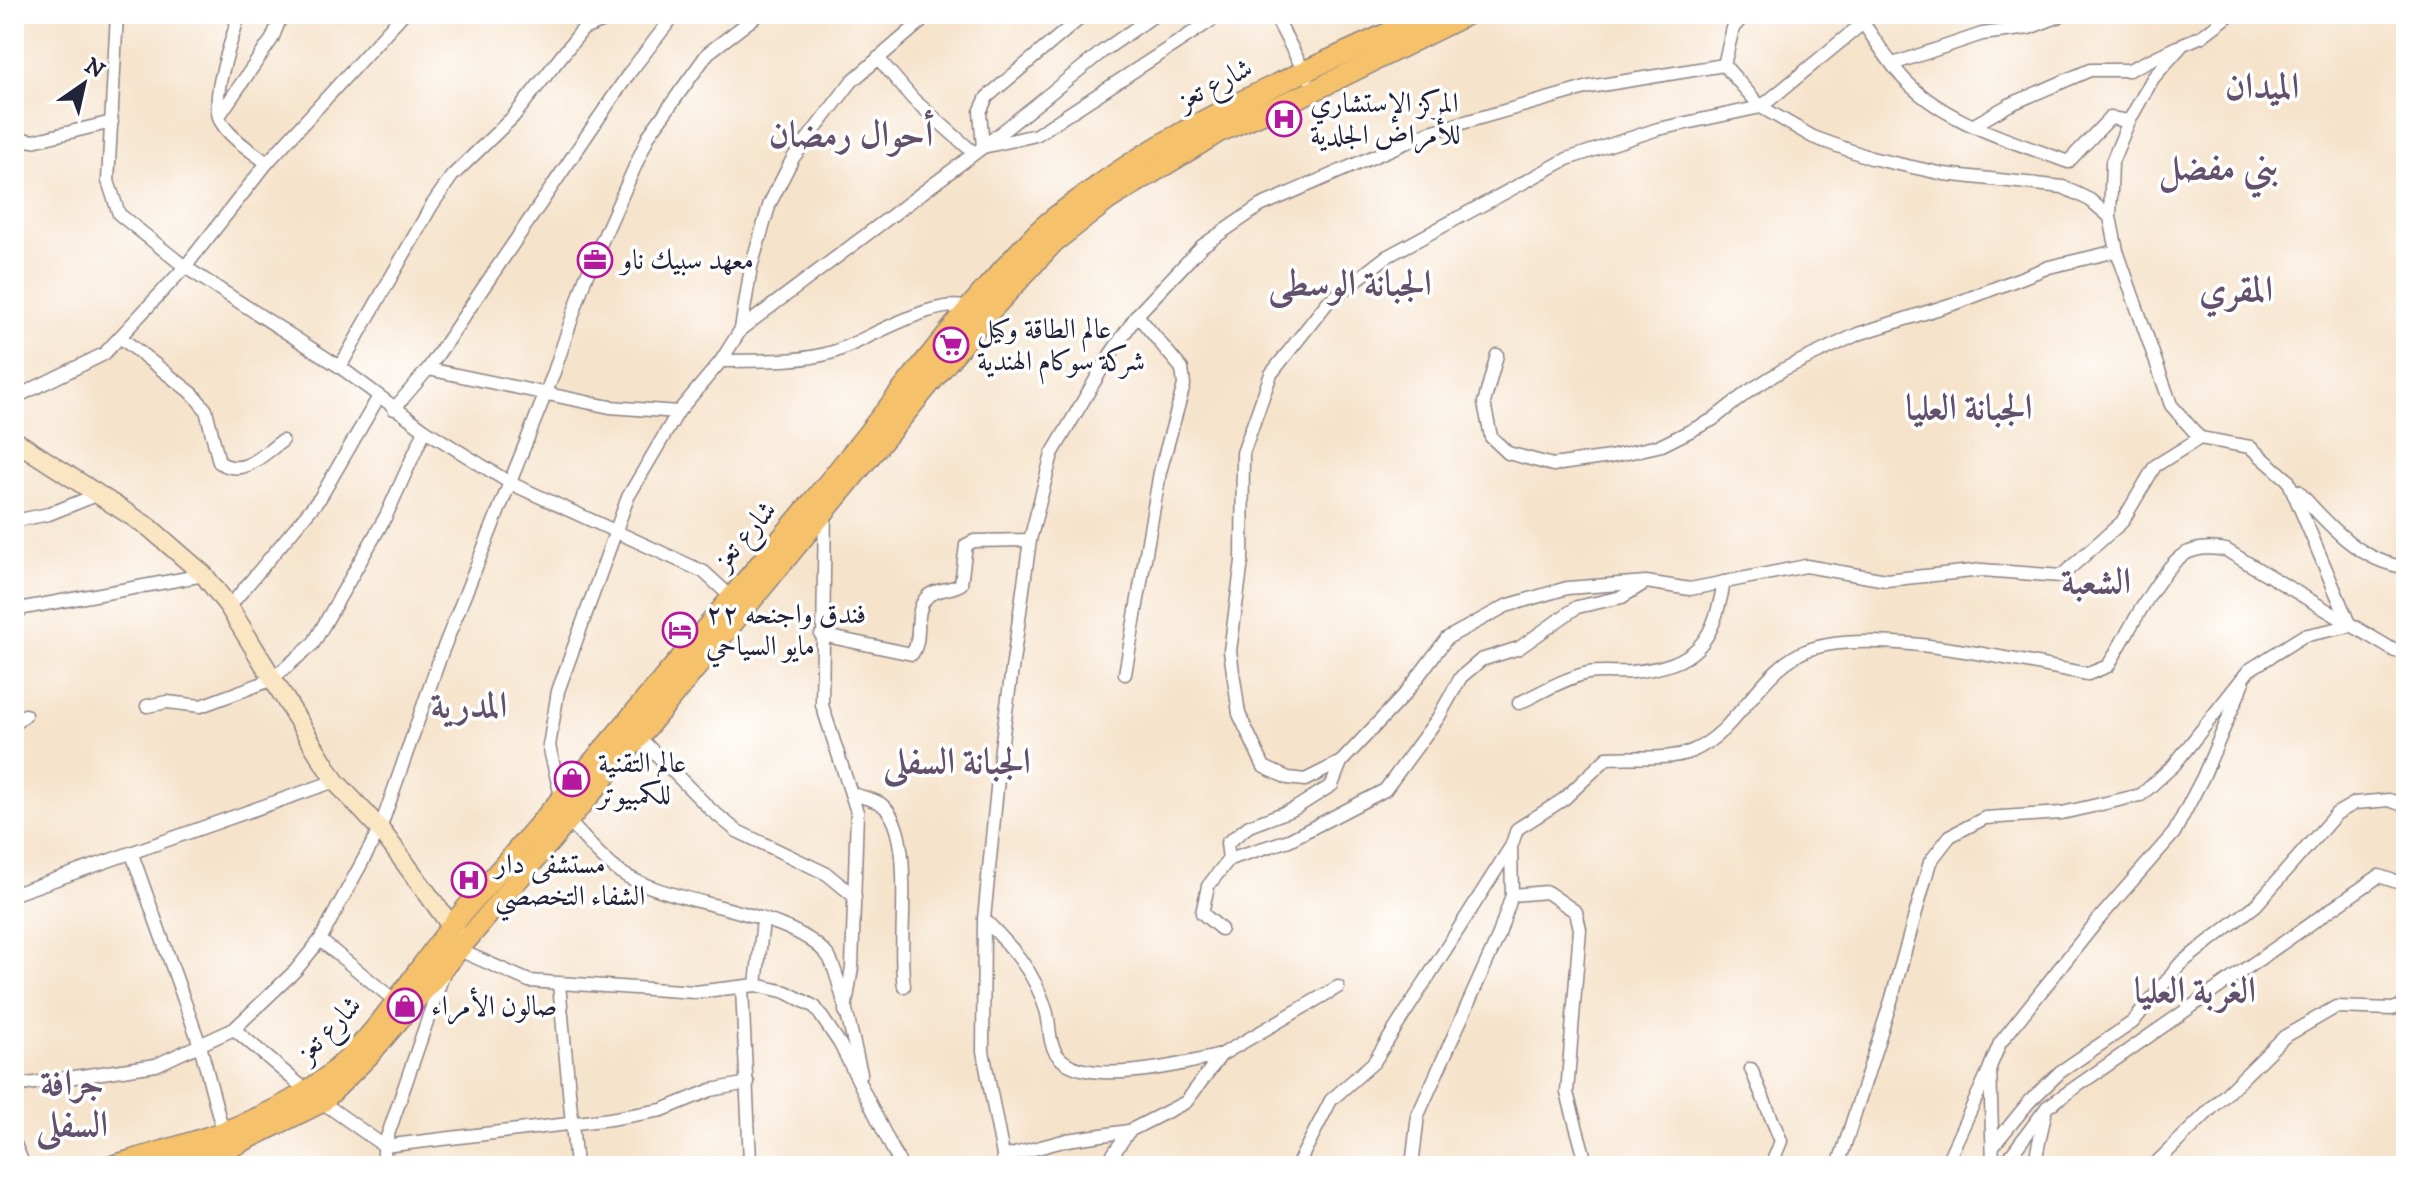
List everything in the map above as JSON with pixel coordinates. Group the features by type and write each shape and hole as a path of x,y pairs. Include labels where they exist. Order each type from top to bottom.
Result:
{"main road":[{"name":"شارع تعز","path":"171,1166 228,1149 314,1096 370,1054 639,737 1041,229 1143,154 1207,117 1429,14"},
{"name":"شارع تعز","path":"976,313 1079,220 1156,168 1219,132 1313,91 1468,14"},
{"path":"14,440 150,528 204,575 229,607 335,781 380,829 450,927 457,953"},
{"name":"شارع تعز","path":"314,1096 360,1045 450,927 562,800 730,596 820,506"},
{"name":"شارع تعز","path":"111,1166 228,1149"}],"street":[{"path":"117,14 108,181 119,214 185,267 340,367 425,430 510,483 704,572 730,596"},
{"path":"239,14 217,94 219,116 222,125 267,163"},
{"path":"219,116 272,39 282,14"},
{"path":"14,398 104,354 185,267 267,163 403,14"},
{"path":"340,367 432,205 452,176 513,117 583,29 623,14"},
{"path":"394,409 428,369 630,72 675,14"},
{"path":"14,1086 156,1065 234,1029 296,970 320,940 380,829 442,652 510,483 585,279 649,135 708,53 759,14"},
{"path":"741,329 751,267 770,203 793,158 852,81 930,14"},
{"path":"979,150 980,112 987,97 1085,14"},
{"path":"562,800 549,746 558,691 628,497 678,412 721,361 741,329 979,150 1103,51 1156,14"},
{"path":"979,150 1036,135 1221,14"},
{"path":"1274,14 1313,91"},
{"path":"1724,65 1733,28 1745,14"},
{"path":"2032,14 2062,15"},
{"path":"1974,125 2009,105 2090,70 2129,70 2202,36 2231,14"},
{"path":"1893,64 1982,34 2029,28 2062,15"},
{"path":"2129,121 2110,118 2068,162 1945,111 1904,79 1862,18 1761,107 1658,129 1567,159 1386,257 1327,303 1271,374 1243,453 1242,561 1230,651 1239,714 1264,767 1274,773 1305,780 1341,762 1405,694 1447,638 1506,606 1567,588 1646,582 1690,589 1806,566 1886,580 1982,570 2061,576 2122,522 2155,466 2200,438"},
{"path":"2183,44 2153,78 2129,121 2112,162 2110,217 2117,251 2171,405 2200,438 2250,447 2353,545 2389,565 2406,567"},
{"path":"878,58 913,99 979,150"},
{"path":"1724,65 1761,107 1813,137 1871,158 1944,174 2063,187 2090,200 2110,217"},
{"path":"1221,1055 1186,1102 1129,1131 1067,1140 1004,1161 983,1051 984,919 1001,748 1030,540 1059,441 1137,315 1202,246 1260,206 1430,132 1560,95 1724,65"},
{"path":"14,138 33,141 112,122"},
{"path":"1497,355 1484,403 1491,437 1508,453 1553,465 1610,457 1662,445 1712,420 1784,369 1858,334 1962,301 2049,267 2117,251"},
{"path":"721,361 832,352 897,323 940,309 976,313"},
{"path":"1125,674 1160,472 1184,385 1182,369 1137,315"},
{"path":"120,337 200,402 210,422 219,462 227,467 245,468 282,441"},
{"path":"428,369 610,407 678,412"},
{"path":"229,607 320,498 378,398"},
{"path":"147,706 167,702 201,706 271,680 313,644 386,516 425,430"},
{"path":"2288,480 2350,626"},
{"path":"14,521 49,514 99,494"},
{"path":"820,506 822,705 857,812 852,967 845,1011"},
{"path":"821,635 912,654 917,648 922,604 935,592 961,584 966,545 974,541 1030,540"},
{"path":"1297,1166 1331,1100 1374,1062 1511,847 1517,829 1564,799 1607,758 1688,753 1707,743 1780,667 1801,653 1828,645 1933,646 2088,674 2098,673 2108,666 2169,568 2192,550 2214,548 2226,550 2395,651 2406,651"},
{"path":"14,614 24,608 204,575"},
{"path":"1221,929 1202,913 1208,886 1229,859 1289,840 1385,790 1438,718 1461,677 1481,660 1519,648 1544,634 1577,607 1622,597 1646,582"},
{"path":"1519,703 1587,673 1633,672 1678,662 1695,651 1717,620 1724,582"},
{"path":"1838,1166 1891,1001 1930,862 1950,836 1985,818 2062,813 2141,795 2174,765 2249,670 2303,636 2350,626"},
{"path":"1945,1166 2000,1043 2045,984 2174,833 2203,777 2249,670"},
{"path":"14,724 25,715"},
{"path":"639,737 710,809 737,831 827,874 855,897"},
{"path":"1229,859 1227,843 1249,826 1294,809 1332,785 1341,762"},
{"path":"14,894 335,781"},
{"path":"851,793 881,804 895,823 902,845 900,962 904,986"},
{"path":"1993,1146 2029,1102 2060,1072 2133,1022 2180,964 2256,905 2336,814 2355,803 2389,800 2406,806"},
{"path":"568,821 620,872 660,891 763,920 799,934 828,956 867,1096"},
{"path":"1412,1166 1423,1101 1498,937 1512,895 1511,847"},
{"path":"132,854 200,1045 228,1149"},
{"path":"2003,1166 2047,1107 2379,876 2406,885"},
{"path":"1512,895 1547,892 1576,912 1580,929 1567,1093 1587,1166"},
{"path":"984,919 1030,971 1047,1011 1052,1047 1060,1059 1096,1071 1151,1071 1221,1055 1338,987"},
{"path":"756,985 763,920"},
{"path":"320,940 394,1000"},
{"path":"384,1166 384,1146 457,953 506,974 559,984 610,984 695,992 756,985 786,992 815,1007 840,1044 901,1166"},
{"path":"559,984 576,1166"},
{"path":"742,987 750,1161"},
{"path":"2153,1166 2284,1037 2336,1007 2392,1009 2406,1005"},
{"path":"234,1029 314,1096 384,1146 662,1110 711,1090 748,1083"},
{"path":"1990,1067 1993,1166"},
{"path":"1751,1069 1781,1141 1771,1166"},
{"path":"2034,1166 2047,1107"},
{"path":"1105,1166 1129,1131"},
{"path":"14,1142 24,1166"},
{"path":"724,1166 750,1161 771,1166"}],"place":[{"name":"المركز الإستشاري للأمراض الجلدية","path":"1284,119"},
{"name":"معهد سبيك ناو","path":"595,260"},
{"name":"عالم الطاقة وكيل شركة سوكام الهندية","path":"951,345"},
{"name":"فندق واجنحه ٢٢ مايو السياحي","path":"680,630"},
{"name":"عالم التقنية للكمبيوتر","path":"572,779"},
{"name":"مستشفى دار الشفاء التخصصي","path":"469,880"},
{"name":"صالون الأمراء","path":"405,1006"}],"district":[{"name":"الميدان","path":"2262,87"},
{"name":"أحوال رمضان","path":"851,135"},
{"name":"بني مفضل","path":"2219,168"},
{"name":"الجبانة الوسطى","path":"1350,284"},
{"name":"المقري","path":"2236,290"},
{"name":"الجبانة العليا","path":"1969,408"},
{"name":"الشعبة","path":"2096,582"},
{"name":"المدرية","path":"469,706"},
{"name":"الجبانة السفلى","path":"957,762"},
{"name":"الغربة العليا","path":"2195,991"},
{"name":"جرافة السفلى","path":"72,1104"}]}
